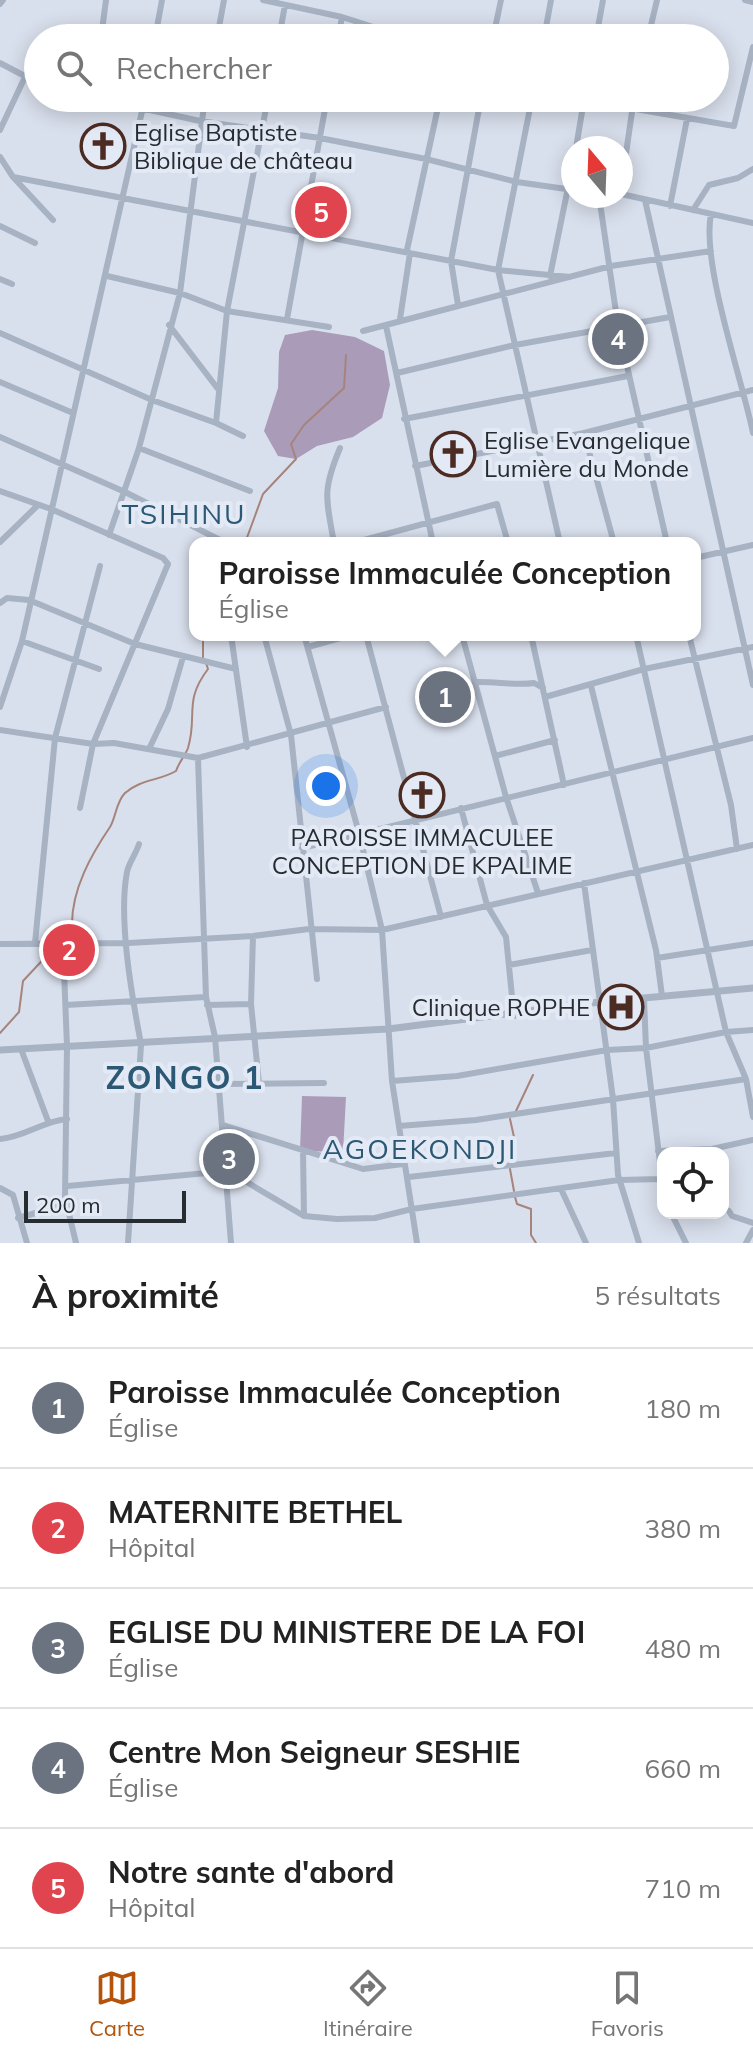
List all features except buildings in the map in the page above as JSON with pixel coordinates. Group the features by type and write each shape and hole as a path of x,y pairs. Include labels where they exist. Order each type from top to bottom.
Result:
{"street":[{"path":"103,24 106,0"},
{"path":"158,24 162,0"},
{"path":"220,24 224,0"},
{"path":"263,0 364,24"},
{"path":"496,24 501,0"},
{"path":"547,24 551,0"},
{"path":"599,24 603,0"},
{"path":"651,24 657,0"},
{"path":"745,0 753,2"},
{"path":"279,24 280,2"},
{"path":"341,24 342,17"},
{"path":"638,112 734,126 753,47"},
{"path":"0,63 24,76"},
{"path":"0,130 24,79"},
{"path":"0,707 22,641 143,112"},
{"path":"153,112 320,138 426,159 517,182 561,189"},
{"path":"109,535 139,448 169,325 180,293 202,112"},
{"path":"216,423 227,311 265,112"},
{"path":"287,319 325,112"},
{"path":"400,319 409,251 437,112"},
{"path":"458,305 451,261 479,112"},
{"path":"530,112 498,270 559,537"},
{"path":"578,136 582,112"},
{"path":"628,136 631,112"},
{"path":"670,206 687,119"},
{"path":"0,157 13,177 53,220"},
{"path":"693,210 709,185 738,178 753,169"},
{"path":"13,177 498,270 570,277"},
{"path":"633,196 753,223"},
{"path":"645,200 690,407 750,648 753,685"},
{"path":"550,276 567,208"},
{"path":"601,208 618,326 666,537"},
{"path":"711,214 708,229 722,311 745,391 753,433"},
{"path":"0,226 35,243"},
{"path":"363,331 611,266 711,251"},
{"path":"107,276 180,293 227,311 329,327"},
{"path":"0,279 12,284"},
{"path":"397,373 515,345 670,317"},
{"path":"169,325 219,390"},
{"path":"386,326 431,537"},
{"path":"0,333 243,436"},
{"path":"404,419 628,376"},
{"path":"0,382 73,413"},
{"path":"415,466 584,433 753,390"},
{"path":"584,433 612,537"},
{"path":"0,437 125,492 214,537"},
{"path":"139,448 250,491"},
{"path":"333,537 325,496 327,479 340,448"},
{"path":"0,491 51,509 163,558 168,564 93,744 80,808"},
{"path":"373,537 497,504 506,537"},
{"path":"0,542 37,506"},
{"path":"701,557 753,545"},
{"path":"35,943 55,738 62,700 77,662 100,566"},
{"path":"0,603 7,598 29,600 135,644 236,669"},
{"path":"22,641 99,669"},
{"path":"232,641 247,747"},
{"path":"266,641 291,735 309,929 317,979"},
{"path":"306,641 359,833 382,930 392,1081 417,1243"},
{"path":"308,647 330,641"},
{"path":"368,641 441,917"},
{"path":"464,641 506,797 538,893"},
{"path":"532,641 564,785"},
{"path":"637,641 719,989 726,1032 746,1079 753,1117"},
{"path":"690,641 731,805 737,849"},
{"path":"545,697 644,669 750,648"},
{"path":"149,749 168,709 183,657"},
{"path":"475,682 501,681 519,686 534,683 543,688"},
{"path":"591,686 657,958 662,996"},
{"path":"0,730 93,744 114,743 198,758 386,707"},
{"path":"302,848 753,738"},
{"path":"495,756 555,740"},
{"path":"198,758 206,997 215,1037 217,1084 228,1171 231,1243"},
{"path":"461,808 487,905 506,937 514,1016"},
{"path":"128,1243 141,1044 133,1000 125,914 127,868 136,858 139,844"},
{"path":"0,944 129,943 253,936 309,929 382,930 753,845"},
{"path":"584,883 613,1099 619,1180 639,1243"},
{"path":"253,936 251,1004 259,1083"},
{"path":"657,958 753,943"},
{"path":"63,945 67,1046 67,1204 74,1243"},
{"path":"509,965 592,950"},
{"path":"0,1050 388,1029 514,1016 600,1002 753,988"},
{"path":"66,1005 206,997"},
{"path":"644,999 646,1048 658,1147"},
{"path":"207,1005 251,1004"},
{"path":"392,1081 457,1076 607,1050 646,1048 726,1032 753,1030"},
{"path":"21,1049 48,1121"},
{"path":"399,1126 476,1120 746,1079"},
{"path":"217,1084 324,1083"},
{"path":"0,1139 25,1134 48,1121 67,1119"},
{"path":"223,1125 363,1169 403,1164"},
{"path":"721,1147 753,1140"},
{"path":"303,1150 304,1216"},
{"path":"409,1177 616,1153"},
{"path":"68,1186 133,1183 228,1171 304,1216 375,1218 412,1209 619,1180 657,1183"},
{"path":"0,1188 13,1195 27,1243"},
{"path":"561,1189 586,1243"},
{"path":"18,1218 67,1204"},
{"path":"729,1211 732,1216 753,1223"},
{"path":"674,1219 686,1243"},
{"path":"746,1243 753,1230"}],"shaded area":[{"path":"312,330 355,337 384,351 390,385 382,418 353,437 317,446 296,459 278,456 264,431 278,388 279,352 285,335"},
{"path":"302,1096 346,1097 343,1152 300,1151"}],"waterway":[{"path":"247,537 263,494 296,459 291,444 304,425 344,388 346,355"},
{"path":"203,641 203,658"},
{"path":"0,1033 19,1012 23,981 52,950 61,931 72,924 75,898 84,873 112,823 122,797 137,785 176,771 188,748 193,700 208,669 206,663"},
{"path":"516,1111 533,1075"},
{"path":"509,1163 514,1137 510,1119"},
{"path":"510,1169 514,1191"},
{"path":"515,1197 517,1204 531,1209 531,1235 536,1243"}],"place":[{"name":"Eglise Baptiste Biblique de château","path":"103,146"},
{"name":"Notre sante d'abord","path":"321,212"},
{"name":"Centre Mon Seigneur SESHIE","path":"618,339"},
{"name":"Eglise Evangelique Lumière du Monde","path":"453,454"},
{"name":"Paroisse Immaculée Conception","path":"445,697"},
{"name":"PAROISSE IMMACULEE CONCEPTION DE KPALIME","path":"422,795"},
{"name":"MATERNITE BETHEL","path":"69,950"},
{"name":"Clinique ROPHE","path":"621,1007"},
{"name":"EGLISE DU MINISTERE DE LA FOI","path":"229,1159"}],"district":[{"name":"TSIHINU","path":"184,513"},
{"name":"ZONGO 1","path":"185,1077"},
{"name":"AGOEKONDJI","path":"420,1148"}]}
